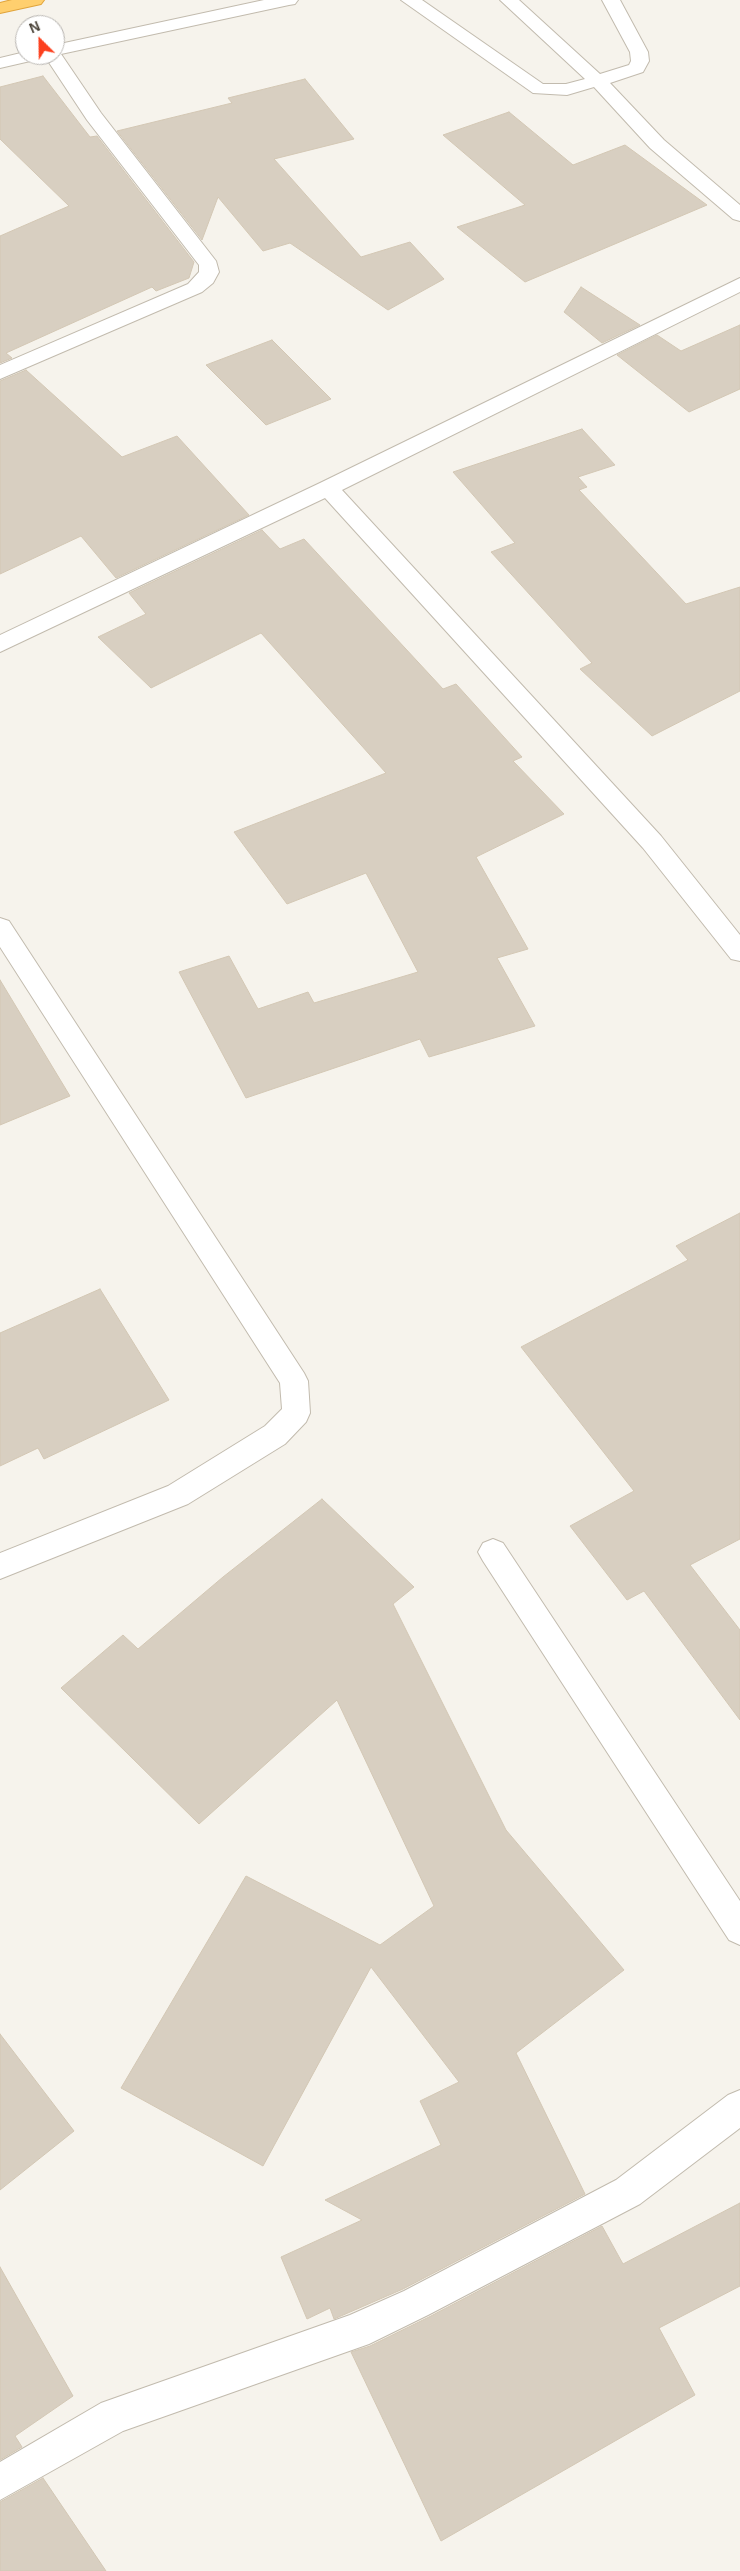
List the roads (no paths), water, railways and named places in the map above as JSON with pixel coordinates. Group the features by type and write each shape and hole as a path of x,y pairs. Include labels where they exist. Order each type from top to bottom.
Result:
{"highway":[{"path":"0,8 35,0"}],"street":[{"path":"65,48 288,0"},
{"path":"410,0 539,89 567,90 599,82 637,68 640,61 639,52 611,0"},
{"path":"509,0 599,82 658,144 740,215"},
{"path":"0,63 15,59"},
{"path":"0,373 194,288 206,279 209,272 210,265 94,116 60,65"},
{"path":"0,644 328,488 740,284"},
{"path":"328,488 652,842 740,952"},
{"path":"0,927 294,1381 296,1413 275,1435 178,1495 0,1566"},
{"path":"493,1552 740,1929"},
{"path":"0,2482 114,2416 356,2331 416,2303 628,2192 740,2107"}]}
